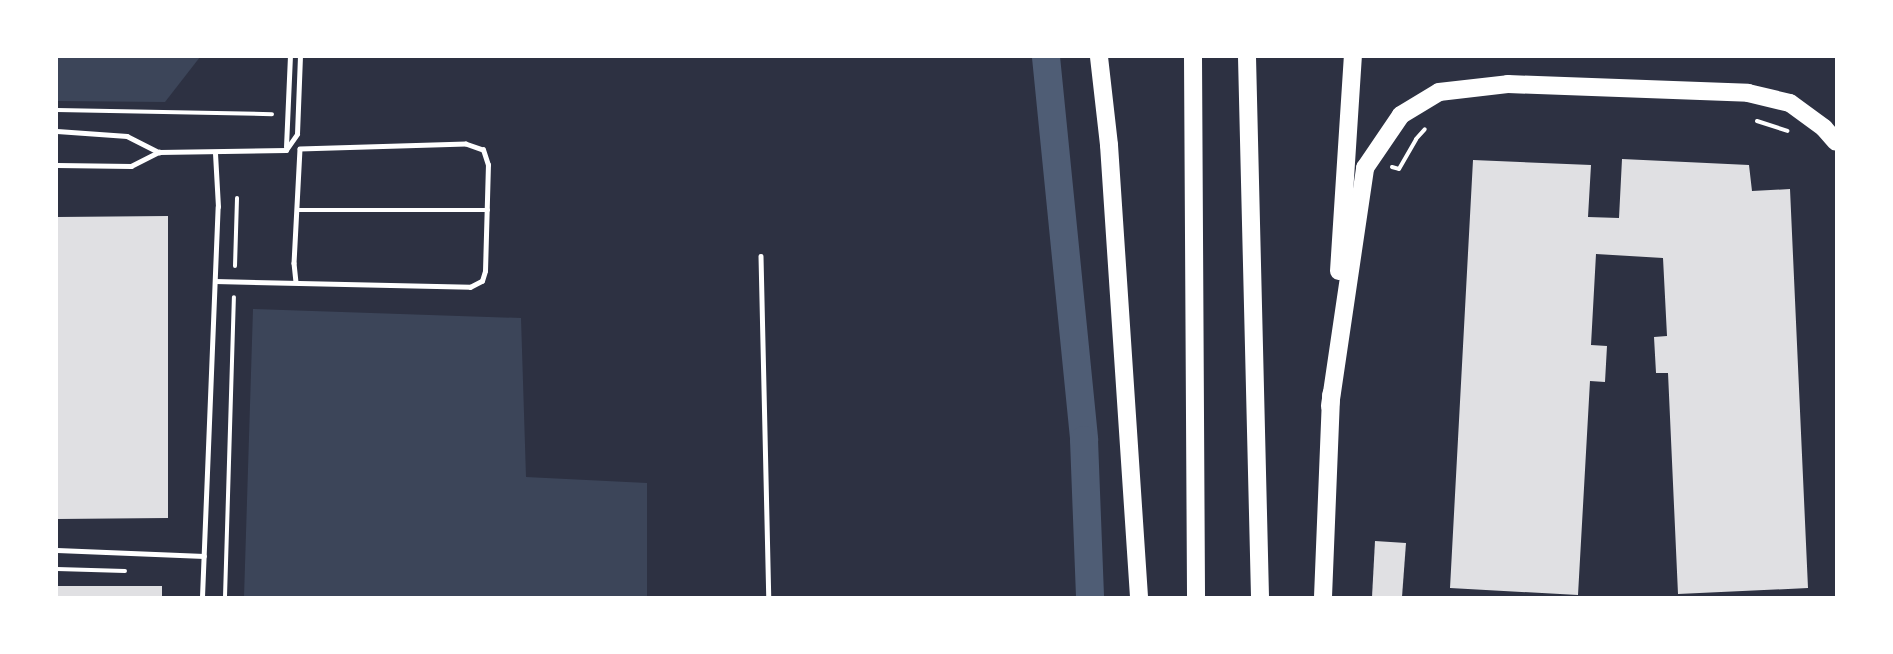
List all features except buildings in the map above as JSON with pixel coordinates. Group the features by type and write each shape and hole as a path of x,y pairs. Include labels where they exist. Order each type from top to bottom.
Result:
{"highway":[{"path":"1099,57 1111,168 1139,597"},
{"path":"1192,57 1196,597"},
{"path":"1247,57 1260,597"},
{"path":"1323,597 1330,406 1353,57"},
{"path":"1330,406 1365,168 1401,115 1438,92 1508,84 1748,93 1790,103 1824,128 1836,142"}],"lane":[{"path":"286,150 290,57"},
{"path":"286,150 297,134 300,57"},
{"path":"57,131 127,136 159,152 214,153 286,150"},
{"path":"215,281 470,287 482,281 485,271 488,165 483,150 466,144 300,149 294,262 296,282"},
{"path":"57,165 131,166 159,152"},
{"path":"202,597 218,207 214,153"},
{"path":"298,210 488,210"},
{"path":"761,256 769,597"},
{"path":"57,550 204,556"}],"path":[{"path":"57,110 288,114"},
{"path":"1755,120 1795,133"},
{"path":"1369,161 1399,169 1416,139 1429,125"},
{"path":"235,276 237,198"},
{"path":"225,597 234,287"}],"shaded area":[{"path":"57,57 200,57 165,102 57,101"},
{"path":"253,309 521,318 526,477 647,483 647,597 244,597"}],"waterway":[{"path":"1046,57 1084,440 1090,597"}]}
